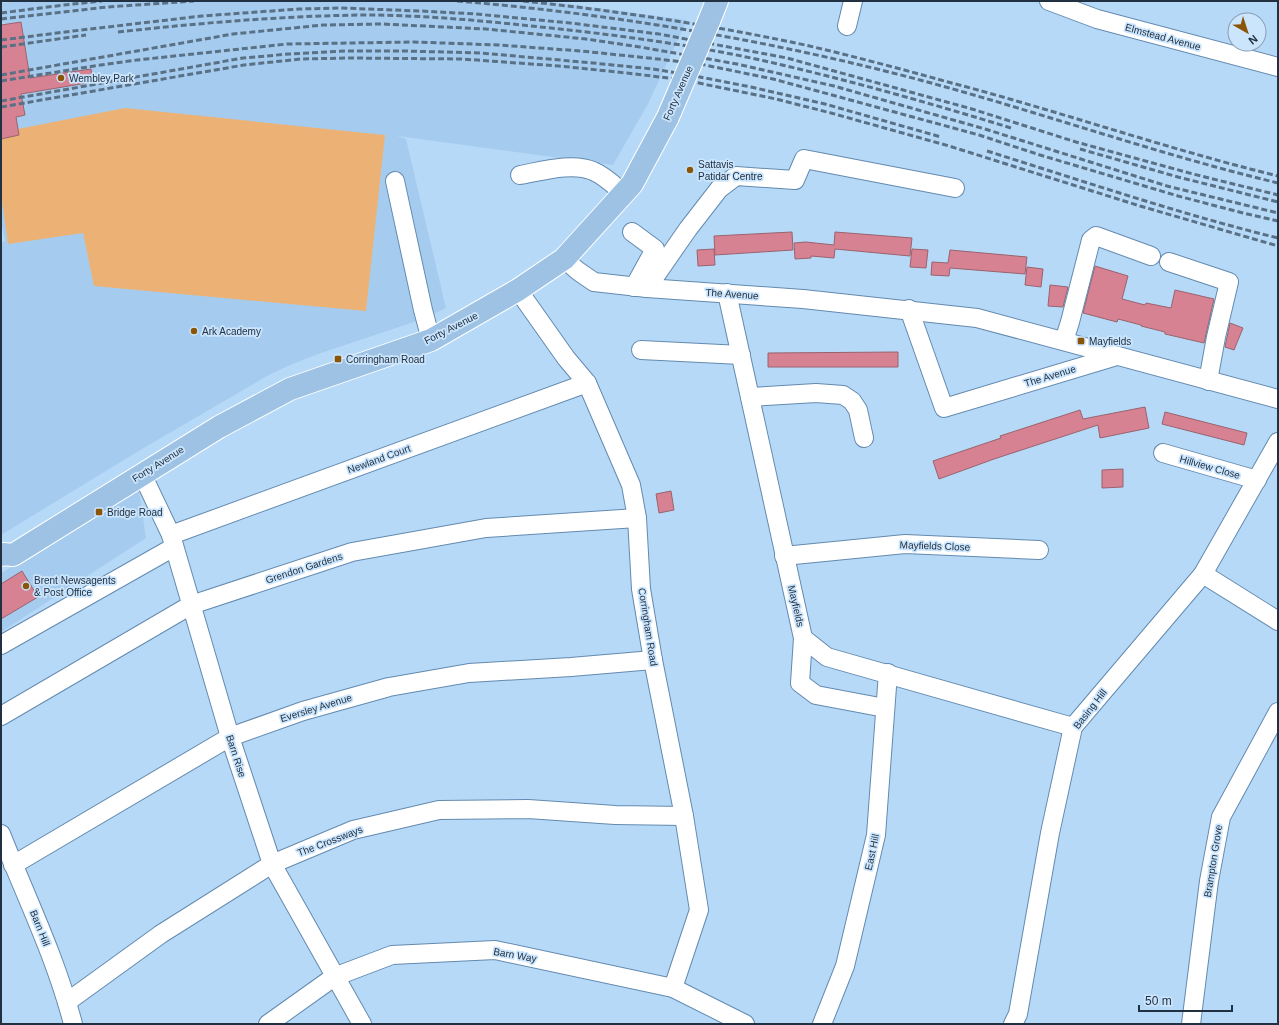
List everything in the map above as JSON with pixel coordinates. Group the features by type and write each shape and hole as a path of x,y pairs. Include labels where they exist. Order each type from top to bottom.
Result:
{"main road":[{"name":"Forty Avenue","path":"5,560 218,427 290,389 431,340 518,290 564,259 632,184 668,117 717,1"}],"street":[{"path":"847,26 853,1"},
{"name":"Elmstead Avenue","path":"1049,1 1097,19 1278,67"},
{"path":"640,288 718,189 736,176 795,180 804,158 955,188"},
{"path":"520,175 561,168 578,167 593,171 624,193"},
{"path":"395,181 431,340"},
{"path":"632,232 655,249 640,288"},
{"path":"1064,341 1091,240 1096,236 1151,256"},
{"name":"The Avenue","path":"564,259 594,282 640,288 803,299 909,309 977,318 1278,399"},
{"path":"1169,262 1229,282 1216,337 1208,381"},
{"name":"Corringham Road","path":"518,290 566,358 587,383 631,485 637,518 641,589 653,660 684,816 699,910 673,988"},
{"name":"Mayfields","path":"727,293 803,638 827,656 1073,727"},
{"name":"The Avenue","path":"909,309 944,408 1117,356"},
{"path":"641,350 741,355"},
{"name":"Newland Court","path":"1,645 173,541 587,383"},
{"path":"750,397 816,393 843,395 852,401 858,410 864,438"},
{"name":"Basing Hill","path":"1013,1024 1018,1014 1050,833 1073,727 1204,574 1278,442"},
{"name":"Hillview Close","path":"1163,453 1257,480"},
{"name":"Barn Rise","path":"142,474 173,541 190,605 230,737 272,864 334,977 362,1024"},
{"name":"Grendon Gardens","path":"1,716 190,605 352,552 486,528 637,518"},
{"name":"Mayfields Close","path":"784,556 905,544 1039,550"},
{"path":"1204,574 1278,621"},
{"path":"803,638 800,683 816,695 885,708"},
{"name":"Eversley Avenue","path":"13,865 230,737 303,710 389,687 469,673 571,667 653,660"},
{"name":"East Hill","path":"822,1024 845,966 876,835 888,673"},
{"name":"Brampton Grove","path":"1191,1024 1209,881 1221,817 1278,712"},
{"name":"The Crossways","path":"67,1002 161,934 272,864 353,830 439,810 528,809 615,815 684,816"},
{"name":"Barn Hill","path":"1,834 45,938 67,1002 72,1024"},
{"name":"Barn Way","path":"268,1024 334,977 392,955 495,950 673,988 745,1024"}],"shaded area":[{"path":"24,1 546,1 687,20 648,104 613,165 397,136 406,139 446,308 420,320 321,353 269,375 137,452 1,535 1,242 5,241 1,222 1,139 19,135 16,117 25,115 24,110 14,112 12,96 92,82 91,69 9,81 8,71 29,68 25,44 8,46 7,37 23,34 21,22 1,23 1,3"},
{"path":"125,108 385,135 366,311 94,286 83,233 8,244 1,194 1,139 19,135 18,129"},
{"path":"139,491 146,538 1,632 1,573"}],"building":[{"name":"Wembley Park","path":"21,22 30,78 91,69 93,82 21,94 25,115 16,117 19,135 1,139 1,25"},
{"path":"792,232 793,250 715,255 714,236"},
{"path":"835,232 912,238 910,256 835,249 834,258 811,256 811,258 795,259 794,243 806,242 834,245"},
{"path":"714,249 715,265 698,266 697,250"},
{"path":"912,249 928,250 926,268 910,267"},
{"path":"950,250 1027,257 1025,274 950,268 949,276 931,275 932,262 948,263"},
{"path":"1095,266 1128,276 1122,299 1145,305 1146,303 1171,308 1175,290 1214,299 1204,343 1165,334 1165,332 1118,319 1117,322 1083,313"},
{"path":"1027,267 1043,269 1041,287 1025,285"},
{"path":"1050,285 1068,287 1063,307 1048,306"},
{"path":"1230,323 1243,328 1234,350 1225,347"},
{"path":"898,352 898,367 768,367 768,353"},
{"path":"1145,407 1149,428 1100,438 1098,425 994,459 939,479 933,461 1001,438 1000,436 1080,410 1083,419"},
{"path":"1165,412 1247,433 1244,445 1162,424"},
{"path":"1123,469 1123,487 1102,488 1102,470"},
{"path":"671,491 674,510 659,513 656,494"},
{"path":"22,571 38,597 1,619 1,584"}],"railway":[{"path":"1,13 102,1"},
{"path":"1,19 107,7 194,1"},
{"path":"457,1 515,6 632,21 690,30 806,53 965,92 1143,146 1233,172 1278,183"},
{"path":"523,1 665,19 805,45 989,93 1195,154 1278,176"},
{"path":"1,40 202,16 299,9 341,8 420,11 476,14 570,23 659,34 787,58 972,109 1076,142 1193,174 1278,195"},
{"path":"118,32 240,20 363,15 447,18 561,29 678,45 765,61 889,92 1011,128"},
{"path":"1,75 233,34 323,25 382,24 486,29 586,39 737,64 834,86 985,129 1167,186 1278,213"},
{"path":"1,47 86,35"},
{"path":"1,81 137,60 287,44 414,42 499,45 581,51 658,59 700,64 773,79 979,135 1040,155 1178,196 1278,221"},
{"path":"1,101 243,58 345,51 481,53 653,69 695,76 825,104 941,137"},
{"path":"1,107 244,65 301,59 462,59 559,66 627,73 684,80 776,99 831,113 949,146 1140,206 1278,246"},
{"path":"1080,149 1178,177 1278,202"},
{"path":"987,151 1168,208 1278,238"}],"place":[{"name":"Wembley Park","path":"61,78"},
{"name":"Sattavis Patidar Centre","path":"690,170"},
{"name":"Ark Academy","path":"194,331"},
{"name":"Mayfields","path":"1081,341"},
{"name":"Corringham Road","path":"338,359"},
{"name":"Bridge Road","path":"99,512"},
{"name":"Brent Newsagents & Post Office","path":"26,586"}]}
